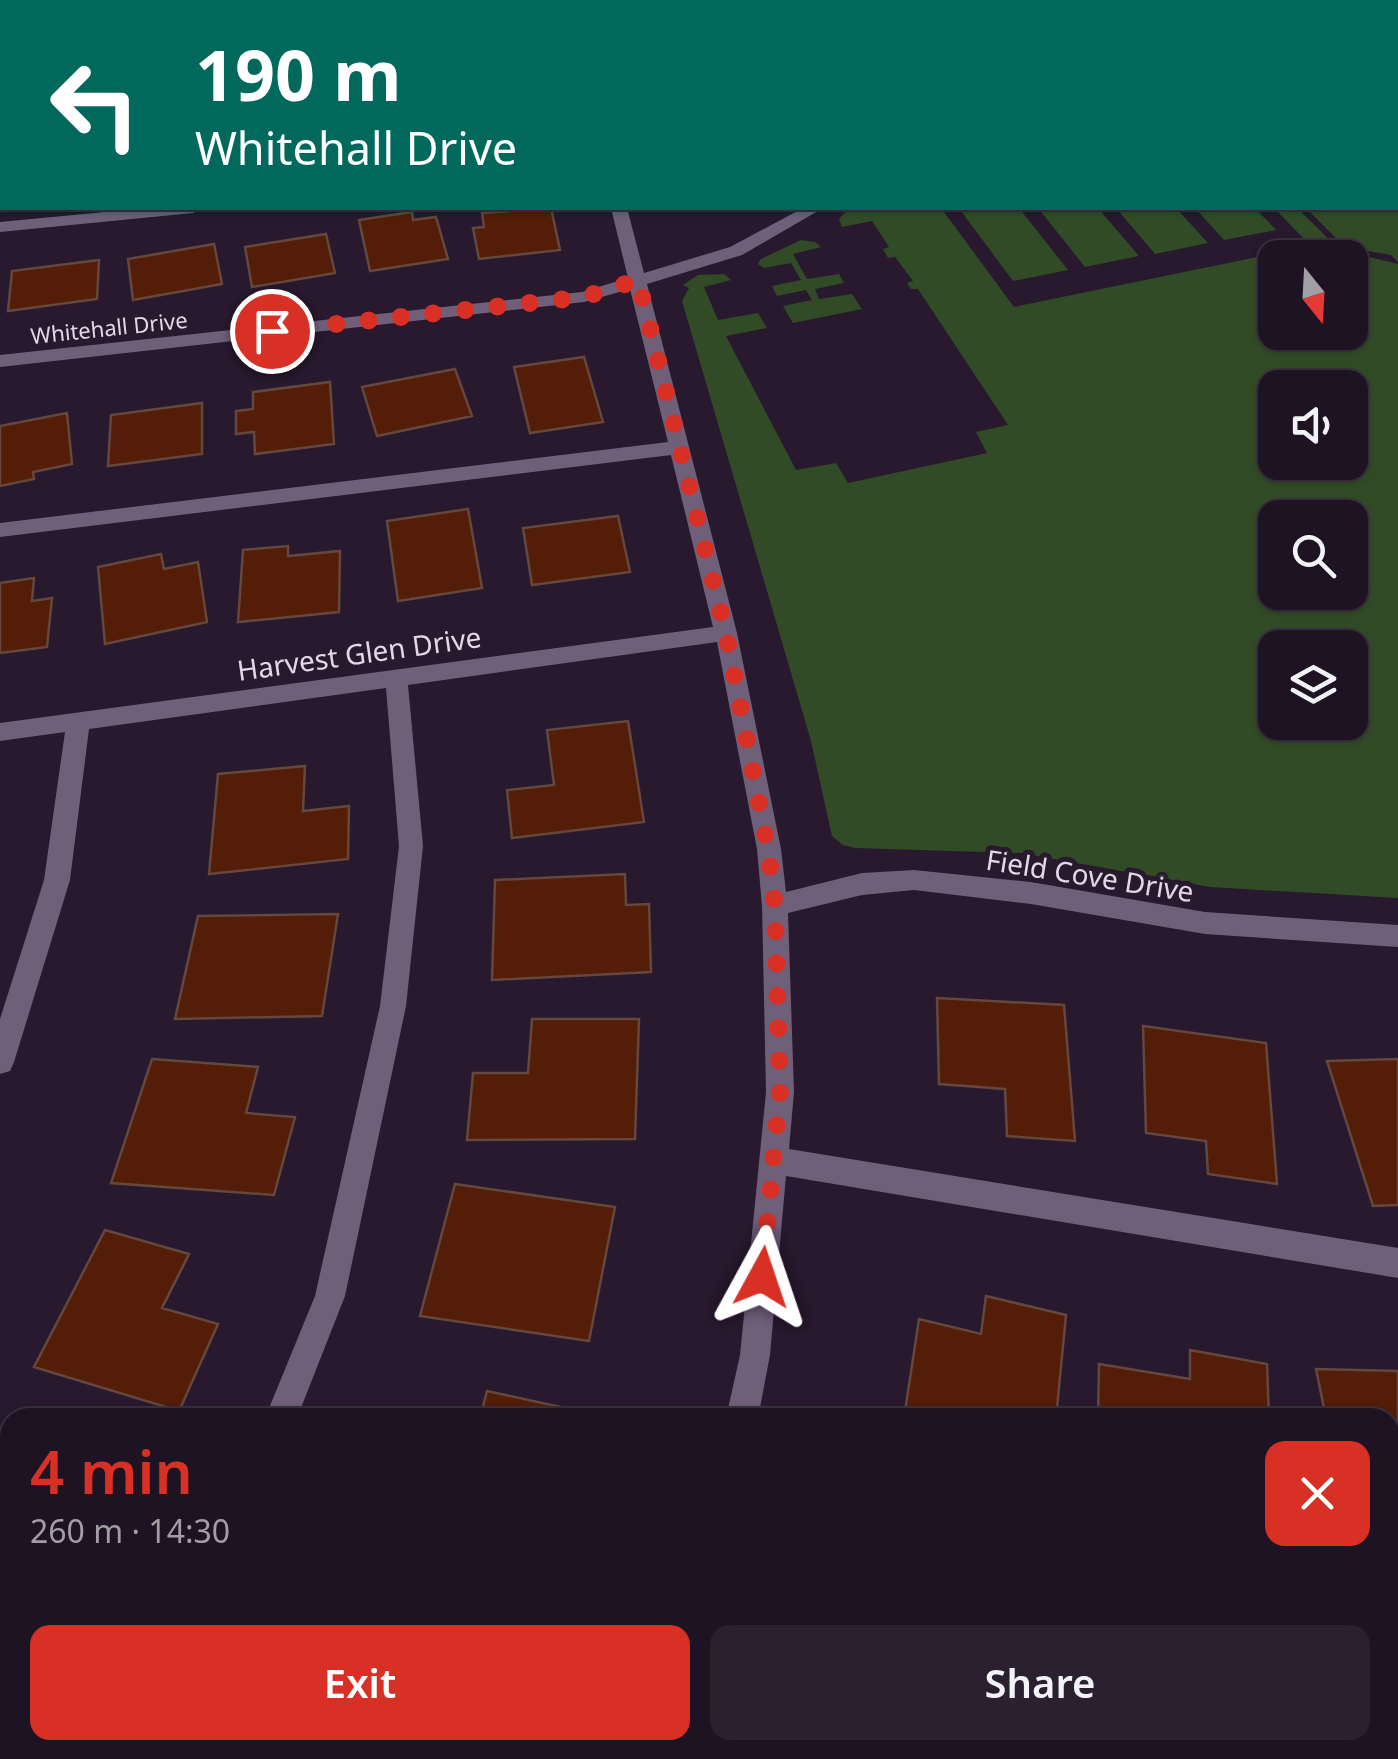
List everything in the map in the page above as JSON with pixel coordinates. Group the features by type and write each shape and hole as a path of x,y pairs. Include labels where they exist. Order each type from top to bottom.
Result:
{"street":[{"path":"0,227 173,210"},
{"path":"620,210 726,633 768,849 775,906 780,1092 755,1354 744,1408"},
{"name":"Whitehall Drive","path":"0,362 584,297 736,251 811,210"},
{"path":"0,530 680,447"},
{"name":"Harvest Glen Drive","path":"0,732 726,633"},
{"path":"285,1408 330,1296 393,1006 411,846 396,678"},
{"path":"0,1062 57,880 78,722"},
{"name":"Field Cove Drive","path":"775,906 862,884 914,880 1031,893 1205,923 1398,936"},
{"path":"774,1160 1398,1264"}],"green space":[{"path":"847,210 942,210 1014,307 1258,257 1258,350 1368,350 1368,257 1398,264 1398,898 1210,887 1021,853 855,848 832,836 811,741 682,301 689,288 683,285 698,275 724,274 731,280 704,287 718,320 758,313 767,328 726,336 796,470 836,463 848,483 987,453 976,432 1008,425 918,289 911,289 907,283 913,281 895,257 888,258 883,249 889,247 872,221 842,227 839,219"},
{"path":"1021,210 1068,270 1013,281 961,211"},
{"path":"1040,210 1100,210 1139,256 1085,267"},
{"path":"1118,210 1178,210 1208,243 1155,254"},
{"path":"1197,210 1257,210 1276,230 1224,240"},
{"path":"1276,210 1299,210 1330,240 1305,240"},
{"path":"1308,210 1398,210 1398,262 1391,255 1368,251 1368,240 1338,240"},
{"path":"801,240 821,247 793,254 807,279 839,274 844,283 815,289 819,299 852,294 862,309 793,323 783,306 812,300 806,290 777,296 772,286 801,280 791,263 764,268 758,264"}],"building":[{"path":"551,210 560,250 479,259 473,228 484,227 482,213"},
{"path":"412,212 413,220 436,217 448,259 370,271 359,220"},
{"path":"326,234 335,273 252,287 245,247"},
{"path":"214,244 222,284 133,300 128,259"},
{"path":"99,260 97,299 8,311 12,271"},
{"path":"584,357 603,422 530,433 514,367"},
{"path":"455,369 472,416 377,436 362,387"},
{"path":"330,382 334,444 255,454 254,432 236,434 236,411 253,409 253,392"},
{"path":"202,403 202,454 108,466 111,415"},
{"path":"67,413 72,464 33,472 34,479 0,486 0,426"},
{"path":"468,509 482,588 398,601 387,521"},
{"path":"618,516 630,572 532,585 523,528"},
{"path":"288,546 288,556 340,551 339,612 238,622 243,550"},
{"path":"161,554 164,569 198,562 207,622 105,644 98,567"},
{"path":"34,578 32,601 52,598 47,647 0,653 0,583"},
{"path":"628,721 644,822 512,838 507,790 554,785 547,730"},
{"path":"305,766 303,811 349,806 348,859 209,874 218,774"},
{"path":"625,874 626,905 649,904 651,972 492,980 495,880"},
{"path":"338,914 322,1016 175,1019 198,916"},
{"path":"937,998 1064,1005 1075,1141 1007,1136 1005,1089 939,1084"},
{"path":"532,1019 639,1019 635,1139 467,1140 473,1073 528,1073"},
{"path":"1143,1026 1266,1043 1277,1184 1208,1174 1206,1141 1146,1133"},
{"path":"152,1059 258,1067 246,1113 295,1117 274,1195 111,1183"},
{"path":"1398,1059 1398,1205 1373,1206 1327,1061"},
{"path":"455,1184 615,1207 589,1341 420,1316"},
{"path":"105,1230 189,1254 162,1308 218,1324 180,1408 169,1408 34,1367"},
{"path":"986,1296 1066,1315 1057,1408 906,1408 919,1319 981,1334"},
{"path":"1190,1350 1267,1364 1269,1408 1098,1408 1099,1364 1190,1379"},
{"path":"1316,1369 1398,1371 1398,1408 1324,1408"},
{"path":"487,1391 565,1408 483,1408"}],"route":[{"path":"272,331 584,297 638,280 726,633 768,849 775,906 780,1092 762,1277"}]}
